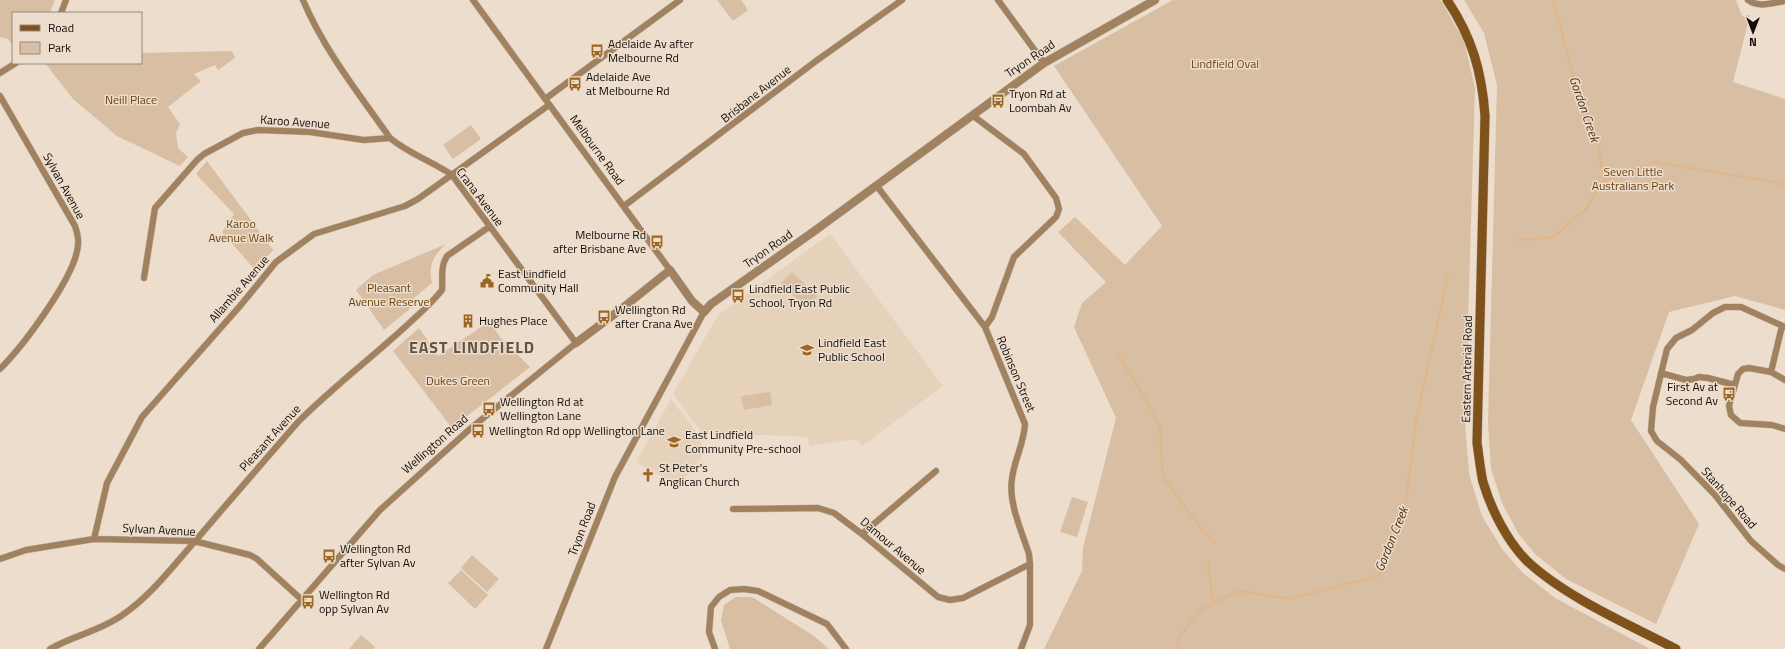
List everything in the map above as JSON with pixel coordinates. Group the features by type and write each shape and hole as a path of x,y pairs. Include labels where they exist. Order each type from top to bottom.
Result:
{"main road":[{"name":"Eastern Arterial Road","path":"1447,0 1465,30 1473,50 1478,64 1484,98 1485,124 1477,443 1483,481 1492,508 1505,533 1527,560 1560,586 1593,606 1676,649"}],"street":[{"path":"61,12 66,0"},
{"name":"Crana Avenue","path":"303,0 326,45 390,138 402,149 441,167 452,175 576,343"},
{"name":"Melbourne Road","path":"473,0 692,301 704,312"},
{"name":"Allambie Avenue","path":"94,539 107,483 142,417 240,306 276,262 314,234 405,206 418,199 452,175 680,0"},
{"name":"Brisbane Avenue","path":"624,206 816,61 902,0"},
{"path":"998,0 1044,63"},
{"name":"Tryon Road","path":"546,649 615,477 704,312 711,304 1044,63 1155,0"},
{"path":"1748,0 1753,4 1760,5 1785,1"},
{"path":"0,73 14,64"},
{"name":"Sylvan Avenue","path":"0,96 75,226 78,245 74,261 58,295 0,369"},
{"path":"972,115 1024,154 1056,198 1060,208 1056,217 1014,257 992,317 984,327"},
{"name":"Karoo Avenue","path":"144,278 155,208 204,154 243,133 258,130 310,132 364,140 390,138"},
{"name":"Robinson Street","path":"876,185 984,327 1025,424 1025,437 1012,477 1010,493 1029,554 1030,564 1030,625 1021,649"},
{"name":"Pleasant Avenue","path":"50,649 67,640 102,628 122,616 148,595 298,422 316,404 435,299 442,290 443,262 447,256 489,227"},
{"name":"Wellington Road","path":"259,649 380,510 395,496 471,428 576,343 670,270"},
{"path":"1735,385 1699,376 1694,379 1686,380 1661,373 1667,349 1676,338 1692,330 1713,313 1725,307 1741,307 1784,327 1771,372"},
{"path":"1785,380 1771,372 1749,368 1743,369 1738,374 1729,406 1731,415 1736,421 1746,425 1772,425 1785,429"},
{"name":"Stanhope Road","path":"1661,373 1653,407 1651,431 1657,441 1681,460 1715,495 1751,541 1778,565 1785,569"},
{"path":"862,534 936,471"},
{"name":"Damour Avenue","path":"733,509 818,508 834,513 862,534 938,597 950,600 963,598 1030,564"},
{"name":"Sylvan Avenue","path":"0,559 26,550 94,539 194,541 250,555 257,559 301,599"},
{"path":"715,649 709,632 711,607 719,597 730,590 744,589 758,591 827,624 846,649"}],"shaded area":[{"name":"Lindfield East Public School","path":"830,234 943,386 862,446 857,439 809,446 808,437 701,432 673,394 718,315"},
{"name":"East Lindfield Community Pre-school","path":"671,399 697,433 705,452 679,486 636,462"}],"green space":[{"path":"0,0 55,0 50,12 12,12 12,45 8,39 0,37"},
{"path":"717,0 741,0 748,10 733,21"},
{"name":"Lindfield Oval","path":"1173,0 1440,0 1442,2 1464,41 1475,88 1465,422 1469,474 1482,516 1502,549 1523,573 1555,598 1650,649 1044,649 1082,571 1083,548 1116,418 1074,327 1082,303 1106,282 1058,232 1075,217 1125,265 1162,226 1054,66"},
{"name":"Seven Little Australians Park","path":"1464,0 1736,0 1742,16 1750,15 1733,82 1785,99 1785,310 1735,296 1669,312 1631,420 1699,524 1656,624 1566,579 1535,554 1518,533 1502,503 1491,469 1488,423 1497,85 1484,33"},
{"name":"Neill Place","path":"232,51 235,58 218,70 215,65 194,74 201,81 168,107 180,124 176,133 178,148 188,157 180,166 117,136 73,99 46,64 142,64 142,53"},
{"path":"471,125 481,139 453,159 443,145"},
{"name":"Karoo Avenue Walk","path":"207,161 273,250 255,270 222,232 234,214 196,174"},
{"name":"Pleasant Avenue Reserve","path":"446,244 435,257 431,266 432,283 414,298 417,303 384,330 356,290 373,275"},
{"path":"792,272 817,296 806,308 781,283"},
{"name":"Dukes Green","path":"491,324 500,337 530,367 452,428 393,351 419,328 438,356 484,325"},
{"path":"770,392 772,405 744,410 741,396"},
{"path":"1072,497 1088,502 1077,537 1060,532"},
{"path":"472,555 499,579 487,592 461,568"},
{"path":"461,570 488,595 475,609 448,583"},
{"path":"736,597 752,597 814,636 829,649 730,649 721,620 724,605"},
{"path":"361,635 375,647 373,649 349,649"}],"waterway":[{"name":"Gordon Creek","path":"1519,240 1553,237 1586,209 1604,180 1596,132 1578,94 1553,0"},
{"path":"1604,180 1655,162 1774,182 1785,186"},
{"name":"Gordon Creek","path":"1177,649 1180,636 1201,610 1239,591 1291,599 1379,575 1406,502 1417,415 1448,276"},
{"path":"1117,353 1150,406 1160,427 1163,477 1192,517 1214,542"},
{"path":"1208,563 1213,603"}],"place":[{"name":"Adelaide Av after Melbourne Rd","path":"597,51"},
{"name":"Adelaide Ave at Melbourne Rd","path":"575,84"},
{"name":"Tryon Rd at Loombah Av","path":"998,101"},
{"name":"Melbourne Rd after Brisbane Ave","path":"657,242"},
{"name":"East Lindfield Community Hall","path":"487,281"},
{"name":"Lindfield East Public School, Tryon Rd","path":"738,296"},
{"name":"Wellington Rd after Crana Ave","path":"604,317"},
{"name":"Hughes Place","path":"468,321"},
{"name":"Lindfield East Public School","path":"807,350"},
{"name":"First Av at Second Av","path":"1729,394"},
{"name":"Wellington Rd at Wellington Lane","path":"489,409"},
{"name":"Wellington Rd opp Wellington Lane","path":"478,431"},
{"name":"East Lindfield Community Pre-school","path":"674,442"},
{"name":"St Peter's Anglican Church","path":"648,475"},
{"name":"Wellington Rd after Sylvan Av","path":"329,556"},
{"name":"Wellington Rd opp Sylvan Av","path":"308,602"}],"district":[{"name":"EAST LINDFIELD","path":"472,347"}]}
